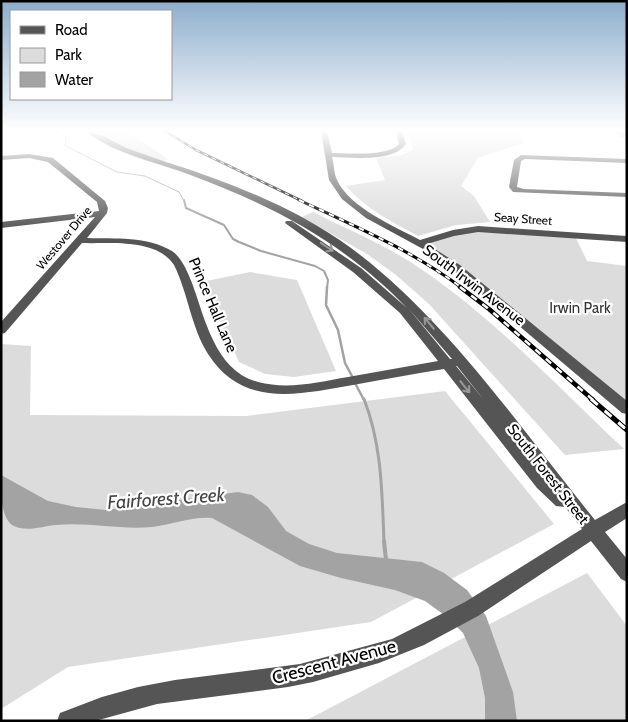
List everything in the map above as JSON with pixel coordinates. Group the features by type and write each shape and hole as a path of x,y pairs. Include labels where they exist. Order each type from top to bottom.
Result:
{"street":[{"name":"Westover Drive","path":"1,330 103,213 101,201 56,165"},
{"name":"South Forest Street","path":"152,165 198,181 247,202 312,238 357,270 404,311 454,363"},
{"name":"South Forest Street","path":"167,165 208,179 267,204 325,235 360,259 403,295 454,363 593,531"},
{"name":"South Irwin Avenue","path":"331,165 336,188 345,197 369,216 440,255 627,409"},
{"path":"517,165 513,186 516,190 524,192 627,195"},
{"path":"1,225 103,213"},
{"name":"Seay Street","path":"419,243 447,234 478,229 627,239"},
{"name":"Prince Hall Lane","path":"80,240 141,244 164,251 175,258 215,357 223,367 238,379 254,386 278,390 303,389 454,363"},
{"name":"Crescent Avenue","path":"68,721 107,705 210,686 261,682 310,672 356,660 416,639 500,590 627,509"},
{"path":"593,531 627,573"}],"green space":[{"path":"379,165 474,165 461,186 474,196 490,222 456,225 418,236 362,202 346,186 385,180"},
{"path":"313,212 395,253 448,289 501,332 624,449 565,455 429,304 396,275 367,254 302,217"},
{"name":"Irwin Park","path":"466,230 575,236 587,261 627,266 627,409 475,283 419,243"},
{"path":"250,272 297,280 336,371 294,377 265,374 239,362 202,282"},
{"path":"1,344 31,346 30,415 246,416 445,391 554,524 371,622 68,667 1,709"},
{"path":"587,573 627,626 627,721 305,721"}],"water":[{"path":"1,475 48,501 76,507 106,510 238,492 252,495 268,507 286,531 309,544 337,553 422,562 444,573 467,590 486,616 513,692 517,721 485,721 485,698 479,668 463,633 447,617 425,601 395,590 341,578 300,566 212,518 189,519 140,528 68,524 23,529 12,525 5,515 1,495"}],"waterway":[{"path":"103,165 117,172 145,176 179,192 184,201"},
{"path":"184,200 186,208 224,225 233,239 261,251 315,266 324,271 328,280 327,288"},
{"path":"327,287 326,305 338,330 345,363 353,378"},
{"path":"355,383 364,400"},
{"path":"364,399 378,452 382,487 384,542"},
{"path":"384,541 386,560"}],"railway":[{"path":"227,165 302,201"},
{"path":"299,200 404,251 462,288"},
{"path":"460,287 489,309 593,400"},
{"path":"591,399 627,430"}],"water label":[{"name":"Fairforest Creek","path":"166,498"}]}
